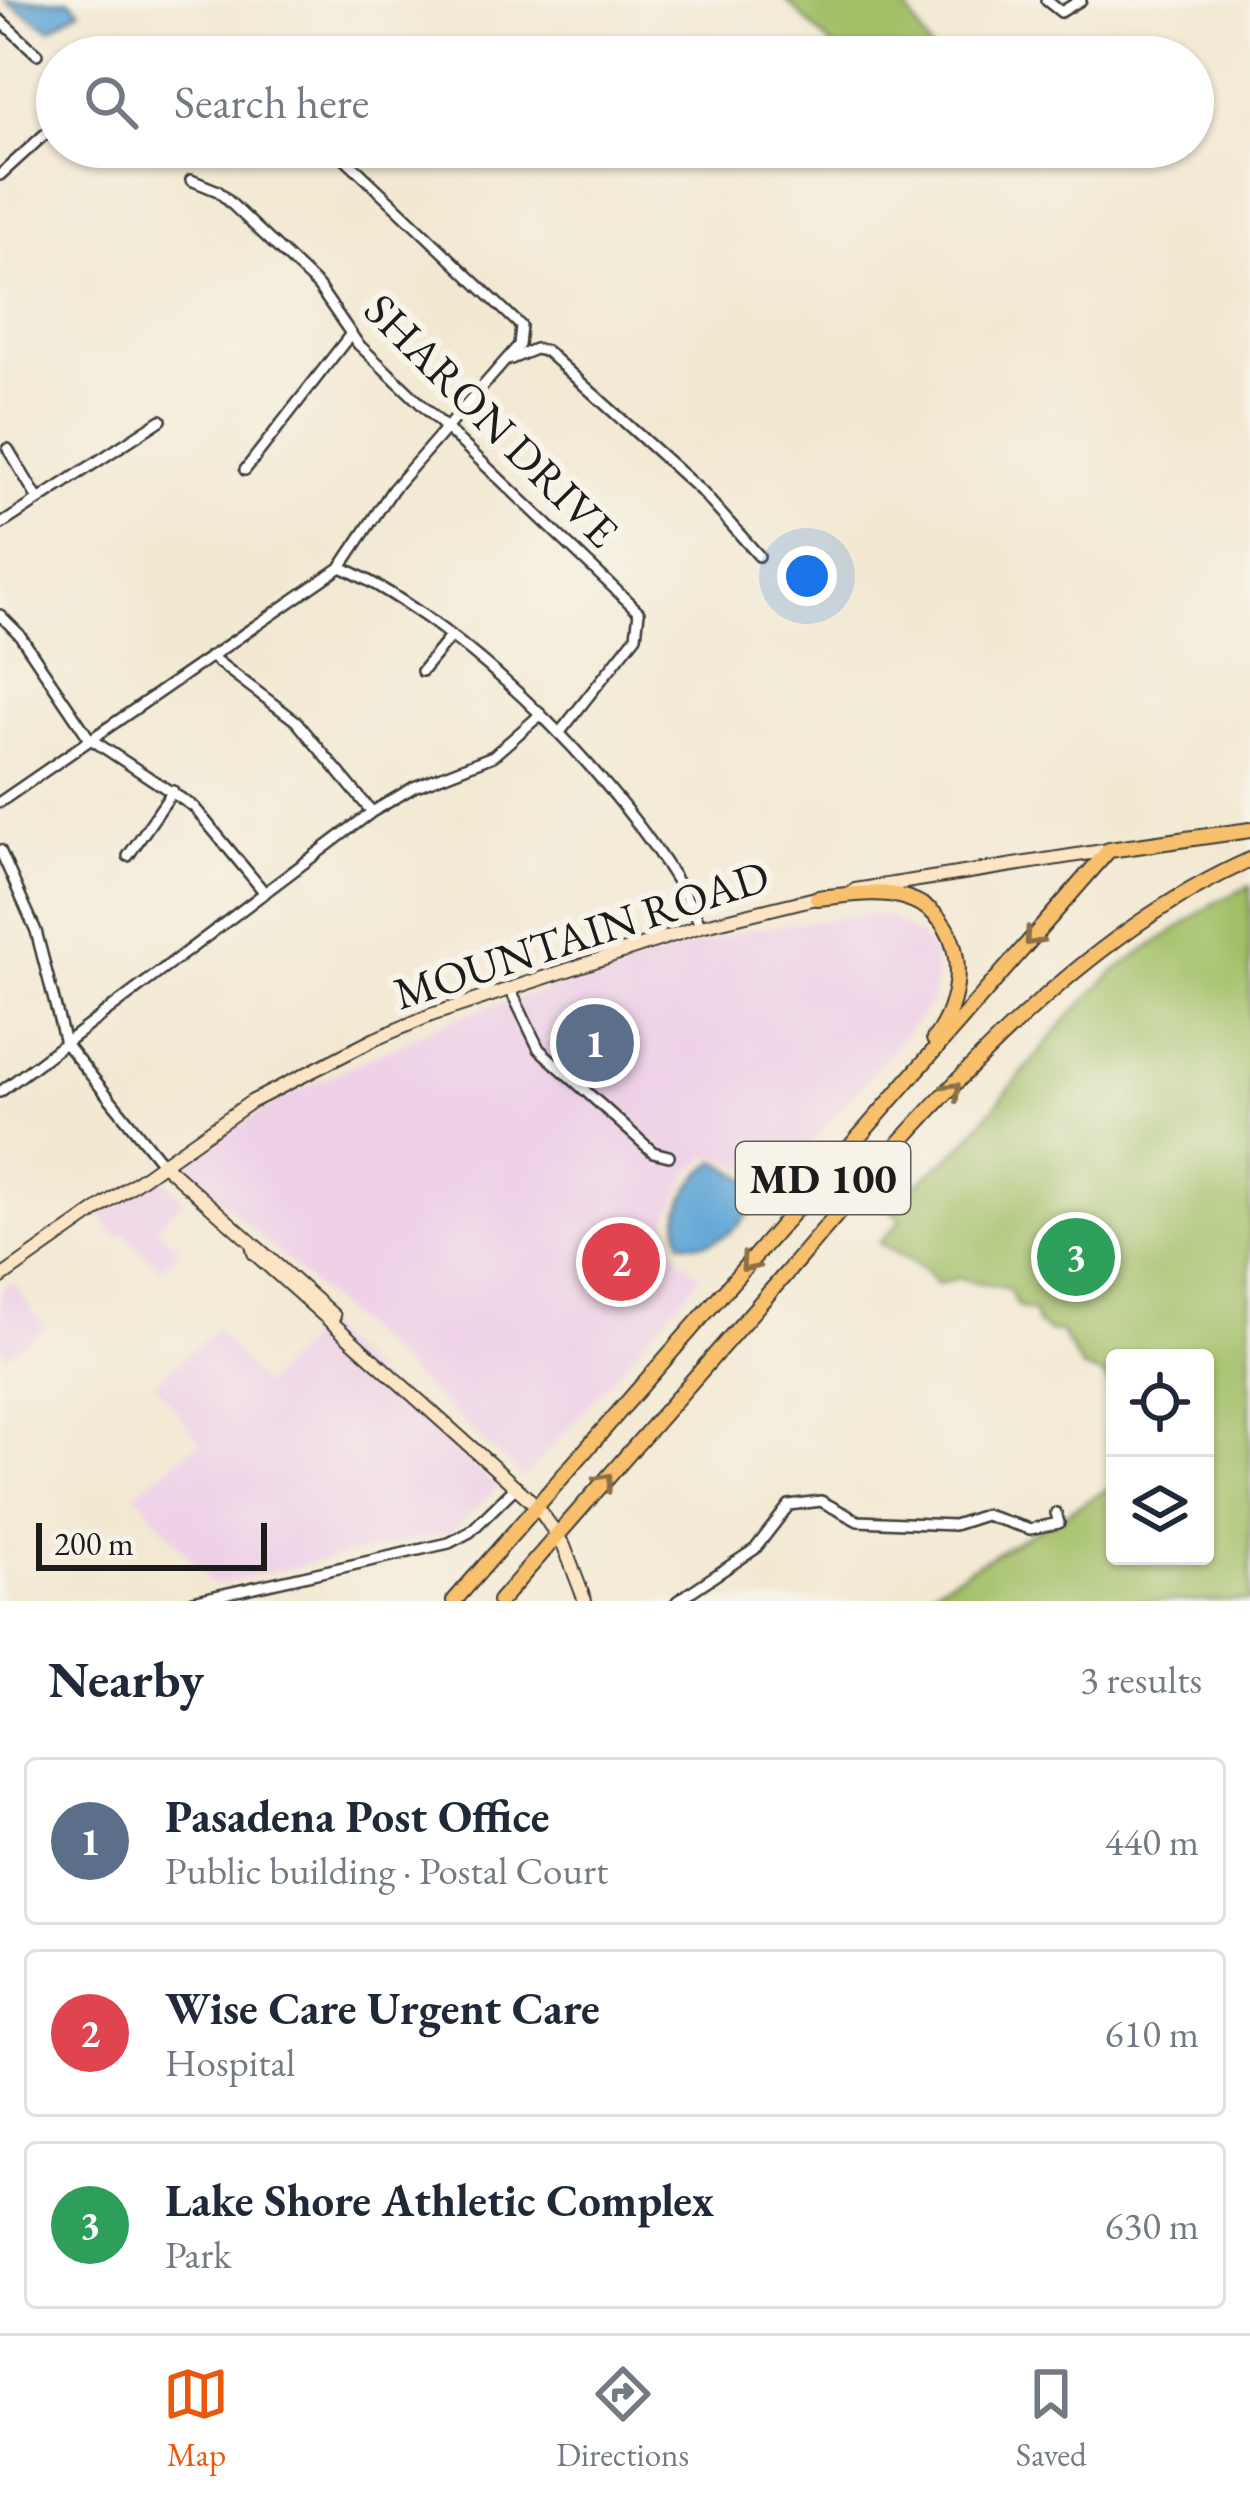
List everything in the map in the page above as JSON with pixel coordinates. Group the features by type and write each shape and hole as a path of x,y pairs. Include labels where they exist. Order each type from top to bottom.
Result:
{"main road":[{"name":"MOUNTAIN ROAD","path":"0,1278 250,1102 431,1015 701,926 817,898 1250,830"},
{"name":"MD 100","path":"454,1601 1109,850"},
{"name":"MD 100","path":"500,1601 885,1159 971,1072 1107,945 1181,895 1250,860"},
{"path":"817,898 905,897 944,927 957,956 951,1012 872,1121"},
{"path":"161,1162 310,1291 339,1325 517,1486 558,1535 584,1601"}],"street":[{"path":"1046,0 1060,12 1081,0"},
{"path":"0,20 36,53"},
{"path":"0,175 36,142"},
{"path":"355,168 521,326 511,359"},
{"name":"SHARON DRIVE","path":"191,180 218,191 317,286 350,335 638,612 636,636 562,731"},
{"path":"245,470 350,335"},
{"path":"0,802 341,567 368,523 446,428 511,359 535,349 546,351 702,493 759,556"},
{"path":"0,525 161,420"},
{"path":"8,449 38,499"},
{"path":"341,567 398,598 562,731 675,882 701,926"},
{"path":"0,616 19,634 89,738 173,791 218,830 265,893"},
{"path":"422,670 450,637"},
{"path":"210,656 305,730 372,812"},
{"path":"0,1091 372,812 414,787 494,756 541,714"},
{"path":"128,856 173,791"},
{"path":"0,850 36,932 65,1043 146,1150 161,1162"},
{"path":"510,989 539,1049 653,1152 669,1156"},
{"path":"194,1601 449,1543 483,1522 517,1486"},
{"path":"677,1601 755,1549 789,1505 821,1501 858,1521 954,1525 985,1515 1038,1530 1059,1523 1056,1513"}],"shaded area":[{"path":"868,914 890,917 922,937 933,954 937,978 930,1005 778,1182 722,1157 706,1158 691,1170 668,1219 671,1247 700,1277 524,1479 186,1168 207,1146 283,1098 462,1015 743,930"},
{"path":"158,1172 184,1200 156,1226 180,1250 162,1269 123,1233 116,1237 100,1214"},
{"path":"13,1282 45,1328 7,1355 0,1345 0,1291"},
{"path":"321,1326 498,1487 451,1532 212,1585 135,1493 200,1442 155,1383 216,1329 263,1385"}],"green space":[{"path":"786,0 902,0 923,36 822,36"},
{"path":"1250,886 1250,1601 913,1601 1106,1490 1106,1565 1214,1565 1214,1349 1106,1349 1106,1379 1082,1368 1060,1331 1049,1332 1037,1323 1034,1312 1018,1307 1009,1289 959,1278 937,1284 926,1271 879,1243 901,1220 889,1208 963,1145 1065,1021 1116,970 1218,901"}],"water":[{"path":"4,0 69,0 80,10 50,29"},
{"path":"717,1161 754,1183 756,1202 724,1236 704,1243 681,1242 681,1207 699,1176"}],"place":[{"name":"Pasadena Post Office","path":"595,1043"},
{"name":"Lake Shore Athletic Complex","path":"1076,1257"},
{"name":"Wise Care Urgent Care","path":"621,1262"}]}
